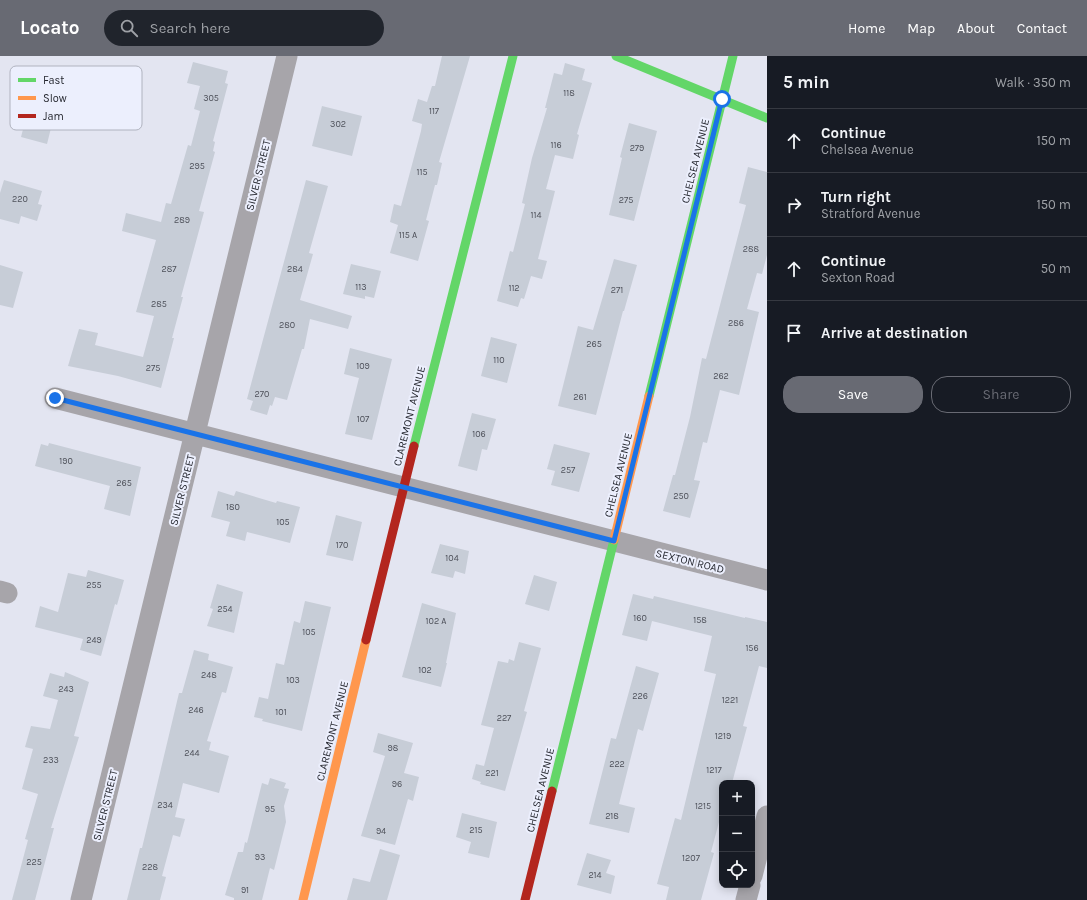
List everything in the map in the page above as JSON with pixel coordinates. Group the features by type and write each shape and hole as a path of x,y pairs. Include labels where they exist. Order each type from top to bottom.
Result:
{"street":[{"name":"SILVER STREET","path":"82,900 287,56"},
{"name":"CLAREMONT AVENUE","path":"303,900 404,486 513,56"},
{"path":"616,56 767,118"},
{"name":"CHELSEA AVENUE","path":"525,900 733,56"},
{"path":"55,398 195,434"},
{"name":"SEXTON ROAD","path":"195,434 404,486 767,580"},
{"path":"755,864 767,816"},
{"path":"746,900 749,888"}],"building":[{"path":"442,56 470,56 439,162 442,163 426,220 429,221 418,261 390,253 398,225 390,222 394,204 401,206 421,131 422,124 412,121 418,99 427,102 432,86 435,86"},
{"path":"193,62 228,71 225,83 228,84 213,141 215,142 213,151 215,152 199,211 204,212 181,297 183,297 161,388 118,376 68,366 79,329 98,333 95,345 143,357 154,316 136,312 156,240 122,231 126,213 161,222 166,203 171,204 188,145 191,146 200,111 194,109 200,86 187,83"},
{"path":"565,63 585,69 582,80 592,83 577,134 579,135 573,159 555,155 546,189 555,191 538,259 547,261 542,279 531,276 524,299 521,298 518,307 497,301 510,251 513,252 525,204 522,203 532,158 547,108 545,108 554,73 562,75"},
{"path":"322,106 362,116 352,156 312,146"},
{"path":"629,123 657,131 634,221 609,215 622,158 620,157"},
{"path":"23,130 50,130 47,144 21,137"},
{"path":"748,167 767,172 767,255 762,274 757,273 747,309 759,312 739,395 720,390 707,443 703,442 694,480 700,481 690,518 663,511 673,475 675,475 690,417 702,358 706,359 746,205 739,203"},
{"path":"4,180 42,191 38,204 42,205 37,221 21,216 19,224 0,219 0,193"},
{"path":"306,180 328,186 309,253 313,254 300,300 352,316 348,329 310,319 304,349 302,349 287,400 275,397 272,406 270,405 267,415 250,410 253,401 247,399"},
{"path":"614,259 637,265 623,311 596,415 558,406 578,326 593,330"},
{"path":"351,264 381,271 374,298 365,296 365,299 343,294"},
{"path":"0,265 23,272 13,308 0,305"},
{"path":"491,337 517,344 507,383 481,376"},
{"path":"350,348 392,359 372,440 345,434 359,378 344,374"},
{"path":"472,413 496,419 487,450 482,449 477,471 458,466"},
{"path":"49,443 141,467 130,516 104,509 110,486 35,466 41,444 48,446"},
{"path":"554,444 590,453 579,492 551,485 555,471 547,469"},
{"path":"218,491 234,496 236,491 276,503 277,501 300,507 290,543 247,532 245,541 226,536 230,522 211,517"},
{"path":"336,515 362,522 353,561 326,555"},
{"path":"440,544 469,551 465,574 455,571 453,578 431,573"},
{"path":"88,570 124,580 117,605 115,604 101,656 80,650 83,639 35,627 40,606 58,612 68,573 86,577"},
{"path":"534,575 557,582 549,611 525,604"},
{"path":"217,584 243,592 234,633 207,626 213,609 210,608"},
{"path":"633,594 653,599 654,596 767,622 767,668 759,666 743,726 747,727 733,780 719,780 719,822 711,852 714,853 701,900 666,900 669,887 657,884 675,818 681,820 716,674 704,671 712,636 652,621 647,641 622,635"},
{"path":"305,601 331,607 302,731 262,721 263,719 254,717 259,697 268,699 276,663 284,665 294,621 300,623"},
{"path":"422,603 456,613 441,687 402,677"},
{"path":"519,642 541,648 524,711 527,712 505,791 480,784 481,782 472,779 476,764 484,766 494,728 481,725 498,661 508,663 509,659 514,661"},
{"path":"194,650 209,654 208,660 233,667 226,693 222,692 207,741 211,742 209,750 229,756 219,793 183,783 175,817 185,819 180,837 173,835 162,876 166,877 160,900 127,900 140,848 142,848 179,693 182,693"},
{"path":"636,666 659,673 643,731 638,729 619,804 635,808 629,833 589,824 611,738 616,739"},
{"path":"65,672 89,682 74,736 79,737 51,828 54,828 35,900 12,900 28,840 25,839 38,794 22,789 33,749 25,747 31,726 50,729 58,700 43,696 50,673 64,677"},
{"path":"378,733 413,743 404,773 419,777 413,801 408,799 395,845 361,836 385,756 373,752"},
{"path":"270,778 286,783 284,788 289,789 284,806 286,822 274,870 270,868 262,900 234,900 234,898 225,895 238,852 243,852 245,842 247,843 262,783 268,785"},
{"path":"462,813 497,822 489,858 468,853 471,842 456,837"},
{"path":"380,849 400,855 387,900 347,900 353,878 370,882"},
{"path":"587,853 611,860 606,873 615,876 611,894 577,885"}],"traffic: fast":[{"path":"414,446 513,56"},
{"path":"616,56 767,118"},
{"path":"649,396 733,56"},
{"path":"552,791 614,540"}],"traffic: slow":[{"path":"614,540 649,396"},
{"path":"303,900 366,640"}],"traffic: jam":[{"path":"366,640 414,446"},
{"path":"525,900 552,791"}],"route":[{"path":"55,398 404,486 614,541 714,137 722,99"}]}
